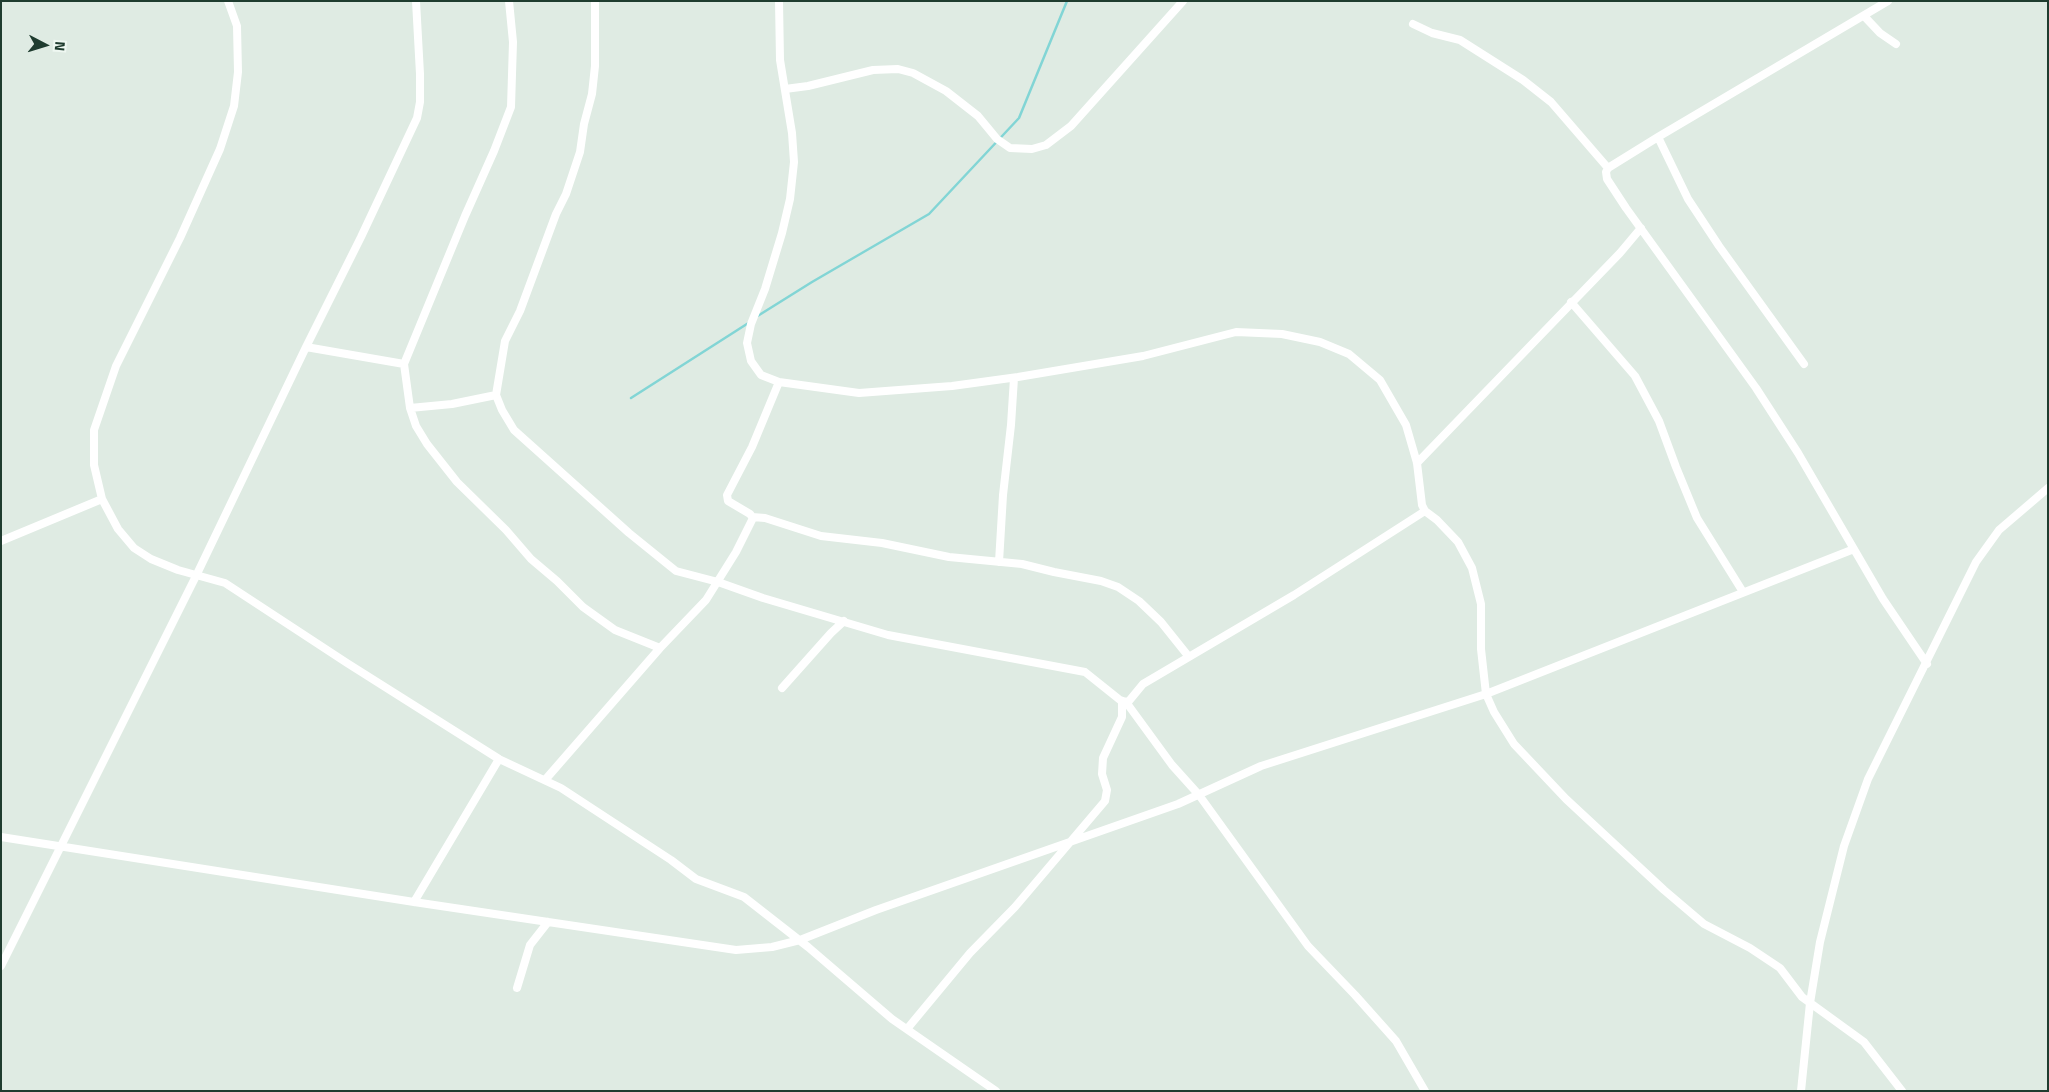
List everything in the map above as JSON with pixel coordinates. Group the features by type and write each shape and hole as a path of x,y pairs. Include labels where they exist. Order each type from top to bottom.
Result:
{"street":[{"path":"228,1 237,26 238,72 234,106 220,149 180,238 116,366 94,430 94,465 102,499 118,529 134,548 151,559 196,576 225,583 499,759 545,780 621,827 696,879 744,897 800,940 892,1019 996,1091"},
{"path":"1,966 196,576 417,118 420,102 420,74 416,1"},
{"path":"509,1 514,42 511,107 494,152 465,216 404,364 410,408 416,426 427,444 457,482 506,530 531,559 583,607 615,630 660,648"},
{"path":"596,1 595,66 592,94 584,124 580,152 566,194 556,214 520,311 505,341 496,395 502,410 514,430 660,560 676,572 718,582 763,598 888,635 1086,672 1124,702 1172,765 1199,795 1308,946 1396,1041 1425,1091"},
{"path":"779,1 780,60 792,133 794,162 790,199 782,233 765,289 751,324 747,342 751,361 761,375 779,382 858,393 952,386 1014,378 1143,356 1236,332 1282,334 1320,342 1349,354 1380,380 1406,424 1417,462 1420,496 1425,511 1437,520 1458,542 1472,568 1481,604 1486,694 1494,712 1514,744 1597,829 1664,890 1704,924 1750,948 1780,968 1802,997 1864,1042 1902,1091"},
{"path":"785,89 808,86 873,70 898,69 912,73 946,91 978,116 997,139 1010,148 1032,149 1046,145 1071,126 1184,1"},
{"path":"1888,1 1658,137 1608,168 1606,172 1607,179 1641,228 1756,388 1798,453 1883,599 1927,664"},
{"path":"1864,16 1880,33 1896,44"},
{"path":"1414,24 1432,33 1460,40 1522,80 1551,102 1608,168"},
{"path":"1658,137 1688,200 1804,364"},
{"path":"1417,462 1620,253 1641,228"},
{"path":"1571,302 1635,376 1659,421 1697,518 1743,592"},
{"path":"306,347 404,364"},
{"path":"999,562 1014,378"},
{"path":"779,382 752,448 727,495 728,501 752,517 765,518 821,536 882,544 949,557 1022,564 1101,581 1118,587 1139,601 1161,622 1189,657"},
{"path":"410,408 452,404 496,395"},
{"path":"1801,1091 1810,1003 1830,896 1844,846 1868,779 1927,664 1976,562 1999,530 2048,488"},
{"path":"1,541 102,499"},
{"path":"1124,702 1129,701 1143,684 1318,580 1425,511"},
{"path":"545,780 660,648 706,600 753,520 752,517"},
{"path":"1,837 736,950 772,947 800,940 876,910 1178,804 1261,766 1486,694 1854,549"},
{"path":"782,688 831,633 844,622"},
{"path":"907,1029 970,953 1014,907 1104,801 1107,790 1102,774 1102,758 1122,717 1124,702"},
{"path":"414,902 499,759"},
{"path":"517,988 530,945 548,922"}],"waterway":[{"path":"756,317 929,214 1019,118 1067,1"},
{"path":"631,398 750,322"}]}
